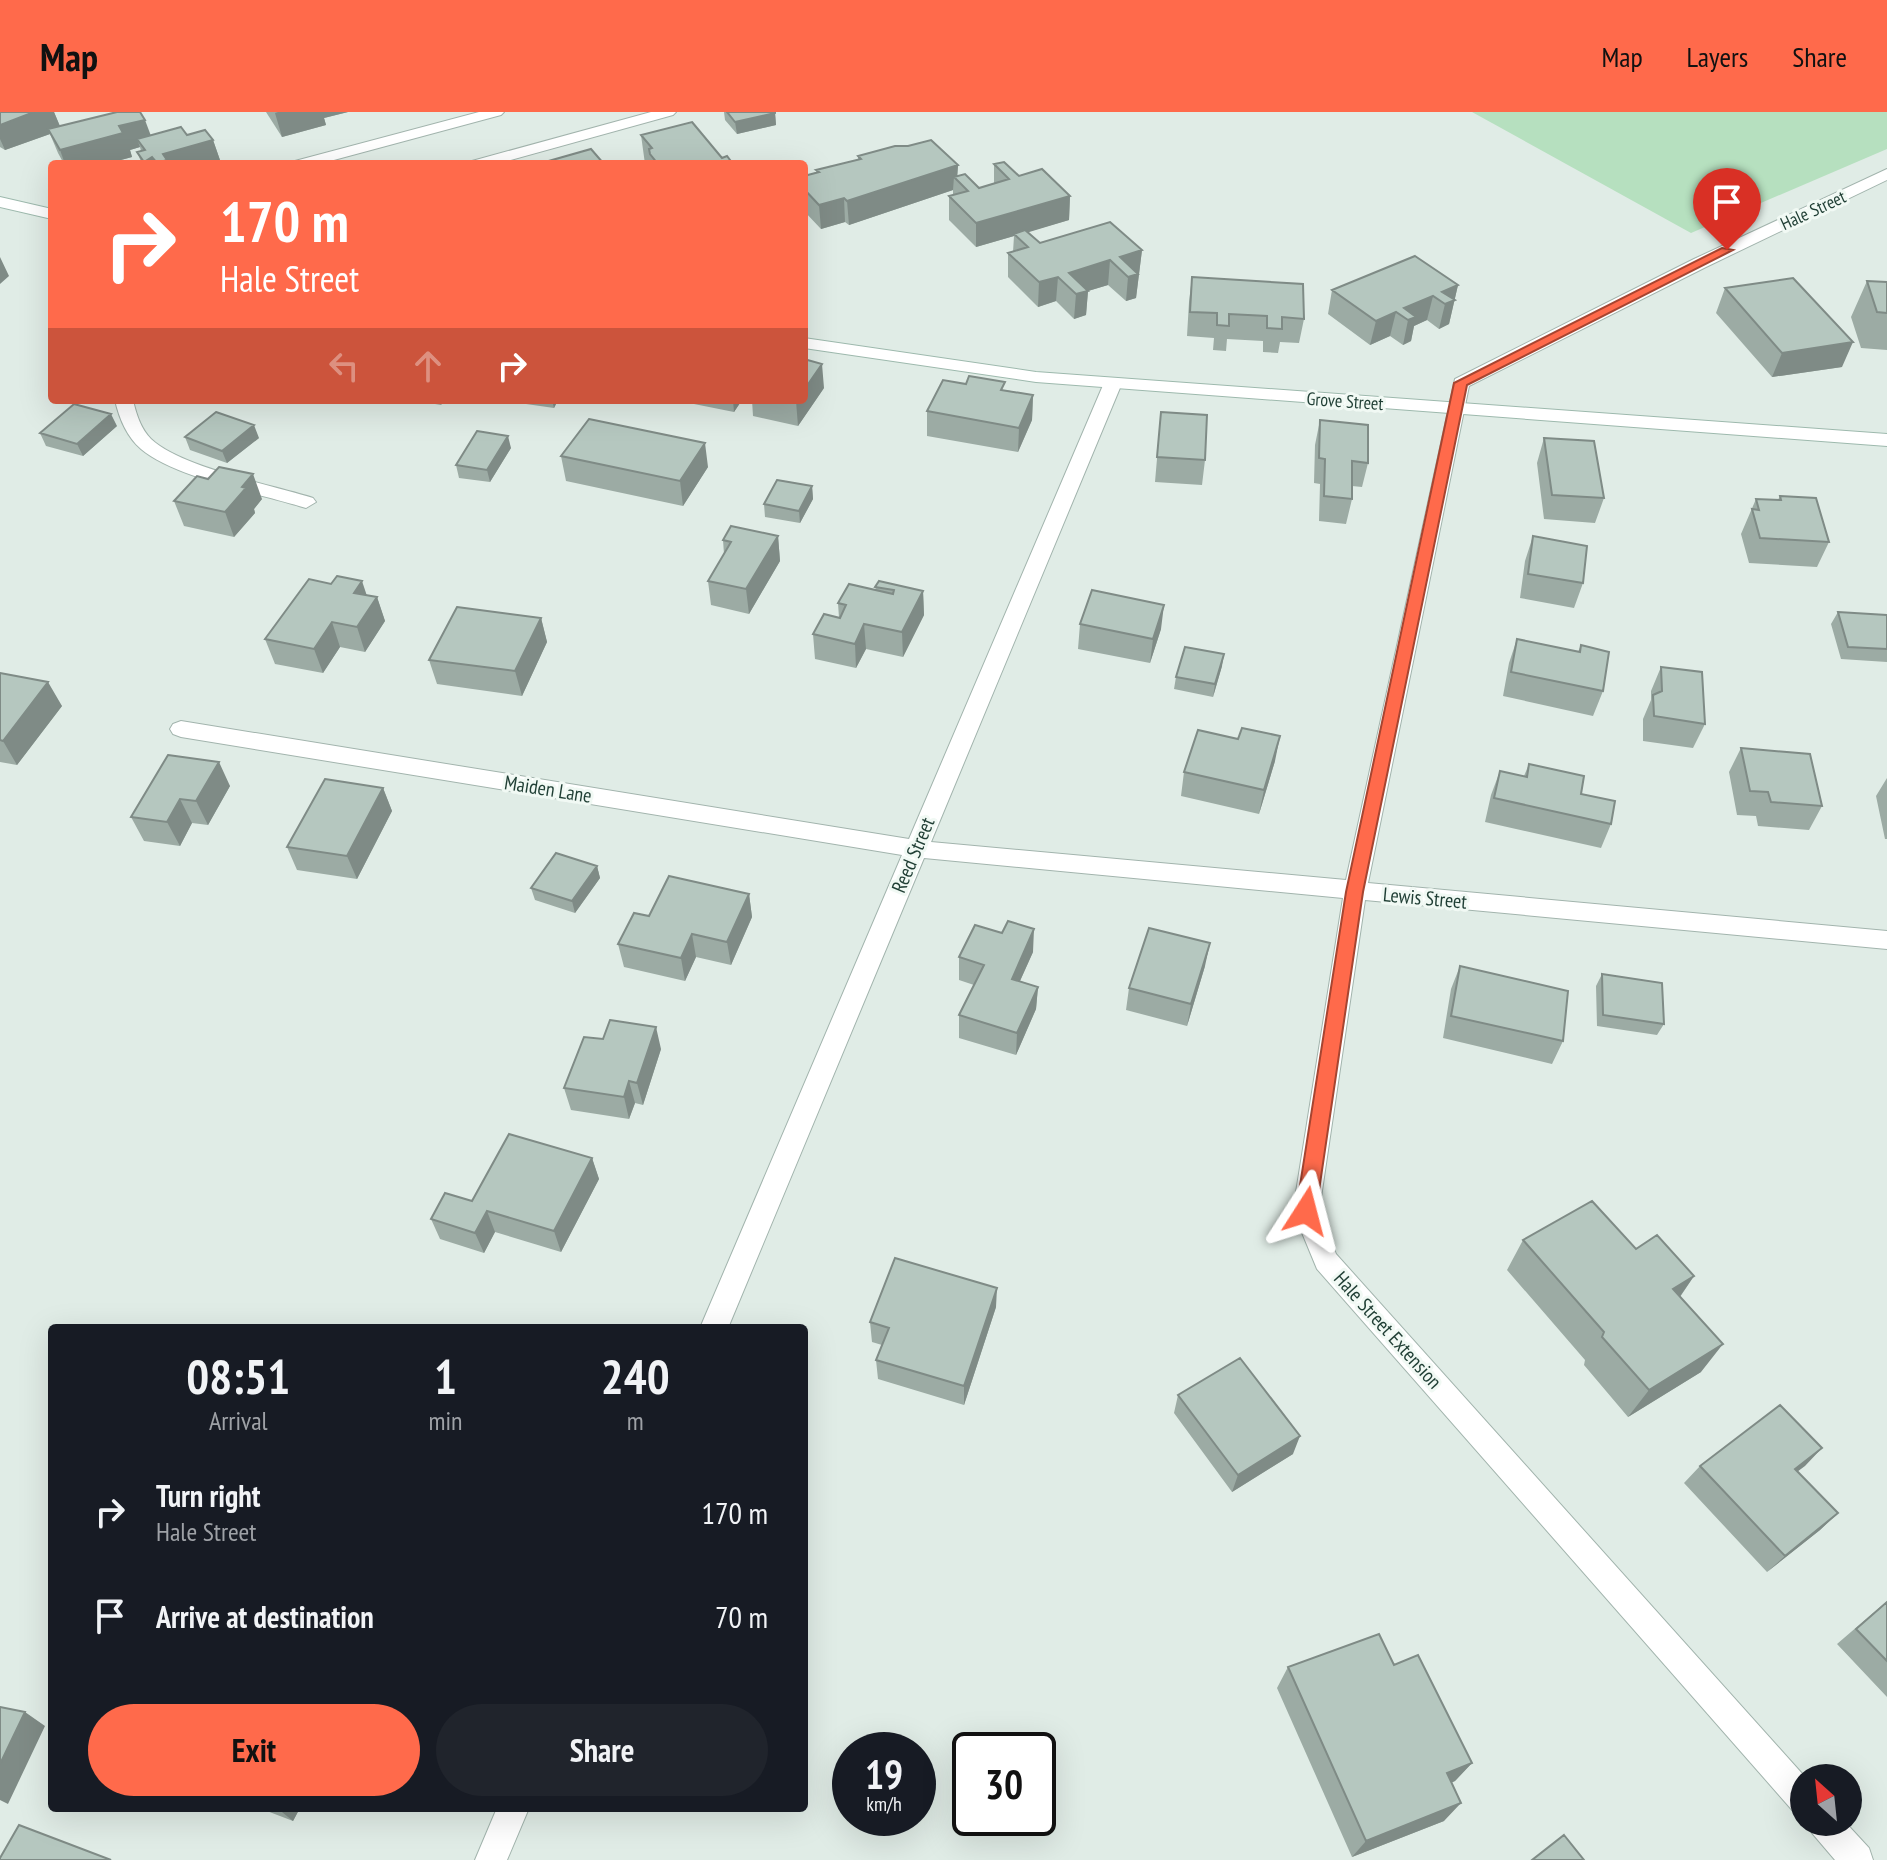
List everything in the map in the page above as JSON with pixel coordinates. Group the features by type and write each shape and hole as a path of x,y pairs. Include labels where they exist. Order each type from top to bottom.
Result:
{"street":[{"path":"316,160 496,112"},
{"path":"493,160 668,112"},
{"name":"Hale Street","path":"1456,408 1461,383 1700,263 1887,174"},
{"path":"0,202 48,213"},
{"name":"Grove Street","path":"808,344 971,369 1113,383 1887,440"},
{"name":"Reed Street","path":"716,1324 1113,383"},
{"path":"125,404 127,416 148,446 192,465 306,502"},
{"name":"Hale Street Extension","path":"1456,408 1355,892 1306,1211 1326,1261 1790,1784"},
{"name":"Maiden Lane","path":"181,729 916,849"},
{"name":"Lewis Street","path":"916,849 1887,940"},
{"path":"491,1860 511,1812"},
{"path":"1836,1836 1857,1860"}],"green space":[{"path":"1472,112 1887,112 1887,149 1691,233"}],"building":[{"path":"0,112 34,112 0,125"},
{"path":"117,112 140,112 145,120 119,126 123,133 60,150 48,129"},
{"path":"727,112 775,112 775,113 735,122"},
{"path":"692,122 722,158 727,156 730,160 655,160 650,154 649,149 652,148 641,135"},
{"path":"181,127 187,135 205,130 213,140 163,154 167,160 154,160 152,157 143,160 137,152 145,150 137,139"},
{"path":"931,140 958,165 847,201 844,198 819,205 808,193 808,175 819,172 816,170 861,159 858,156 895,146"},
{"path":"591,149 601,160 552,160"},
{"path":"1004,162 1019,176 1042,169 1070,196 976,223 949,196 968,191 954,177 965,174 979,188 1009,179 994,164"},
{"path":"1110,222 1142,250 1120,257 1138,274 1128,277 1110,260 1069,273 1088,291 1076,294 1058,277 1039,282 1008,253 1028,247 1014,234 1025,230 1040,243"},
{"path":"1415,256 1458,285 1442,292 1455,300 1445,304 1433,296 1404,308 1416,317 1408,320 1396,312 1376,321 1332,290"},
{"path":"1192,277 1303,284 1304,319 1282,317 1282,329 1267,328 1267,316 1229,314 1229,326 1217,325 1217,313 1190,312"},
{"path":"1793,278 1853,342 1782,353 1725,288"},
{"path":"1867,281 1887,282 1887,313 1877,312"},
{"path":"808,360 822,364 808,384"},
{"path":"969,376 1005,382 1001,390 1033,395 1019,428 927,411 943,380 966,384"},
{"path":"74,404 111,414 77,444 40,433"},
{"path":"216,412 254,425 222,451 185,437"},
{"path":"1161,412 1207,415 1205,460 1157,457"},
{"path":"589,419 705,443 680,481 561,456"},
{"path":"1320,420 1368,425 1368,463 1352,461 1352,499 1324,496 1325,459 1319,458"},
{"path":"477,431 508,436 487,470 456,465"},
{"path":"1544,438 1594,441 1604,498 1552,495"},
{"path":"219,467 253,474 242,487 246,488 225,512 174,501 197,476 208,479"},
{"path":"777,480 812,486 799,511 764,504"},
{"path":"1780,496 1816,498 1829,542 1760,538 1752,509 1759,510 1756,499 1781,500"},
{"path":"731,526 778,536 746,589 708,581 731,542 723,540"},
{"path":"1533,536 1587,546 1583,583 1528,574"},
{"path":"337,576 362,581 354,593 377,597 357,627 332,622 314,649 265,639 309,579 331,584"},
{"path":"879,581 923,591 902,632 864,624 855,644 813,634 824,614 840,618 846,605 838,603 849,584 893,594 894,590 875,587"},
{"path":"1092,590 1164,605 1153,639 1080,624"},
{"path":"457,607 541,618 515,671 429,660"},
{"path":"1838,612 1887,615 1887,649 1848,647"},
{"path":"1517,639 1580,652 1581,645 1609,652 1603,691 1511,672"},
{"path":"1185,647 1224,654 1215,684 1176,677"},
{"path":"1661,667 1702,672 1705,724 1654,716 1653,695 1662,691"},
{"path":"0,673 48,682 3,741 0,740"},
{"path":"1242,728 1280,736 1264,790 1184,772 1198,730 1238,739"},
{"path":"1741,748 1810,754 1822,806 1771,802 1768,792 1750,791"},
{"path":"168,755 219,762 196,801 180,799 167,822 131,817"},
{"path":"1529,764 1584,776 1581,794 1615,801 1611,824 1494,798 1500,771 1527,777"},
{"path":"325,779 383,788 347,856 287,847"},
{"path":"556,853 597,866 572,901 531,888"},
{"path":"669,876 749,894 727,942 692,934 681,958 618,944 634,913 649,916"},
{"path":"1008,921 1034,929 1012,979 1038,987 1017,1033 959,1015 984,965 959,957 975,925 1002,933"},
{"path":"1149,928 1210,943 1191,1004 1129,988"},
{"path":"1460,966 1568,991 1563,1041 1451,1016"},
{"path":"1602,974 1662,983 1664,1024 1603,1015"},
{"path":"610,1020 656,1027 637,1083 629,1081 624,1097 564,1088 584,1037 603,1039"},
{"path":"509,1134 592,1158 554,1231 487,1211 475,1233 431,1219 445,1193 472,1201"},
{"path":"1592,1201 1636,1249 1657,1235 1694,1276 1673,1289 1723,1344 1649,1390 1602,1337 1604,1332 1523,1240"},
{"path":"895,1258 997,1288 964,1386 876,1360 889,1328 870,1322"},
{"path":"1240,1358 1300,1436 1238,1475 1178,1395"},
{"path":"1780,1405 1822,1448 1795,1469 1838,1513 1785,1556 1700,1466"},
{"path":"1887,1602 1887,1661 1856,1629"},
{"path":"1379,1634 1394,1665 1418,1655 1472,1763 1447,1773 1461,1803 1366,1841 1288,1667"},
{"path":"0,1707 25,1712 0,1764"},
{"path":"19,1825 111,1860 0,1860"},
{"path":"1564,1835 1584,1860 1532,1860"}],"route":[{"path":"1306,1211 1355,892 1461,383 1727,250"}]}
